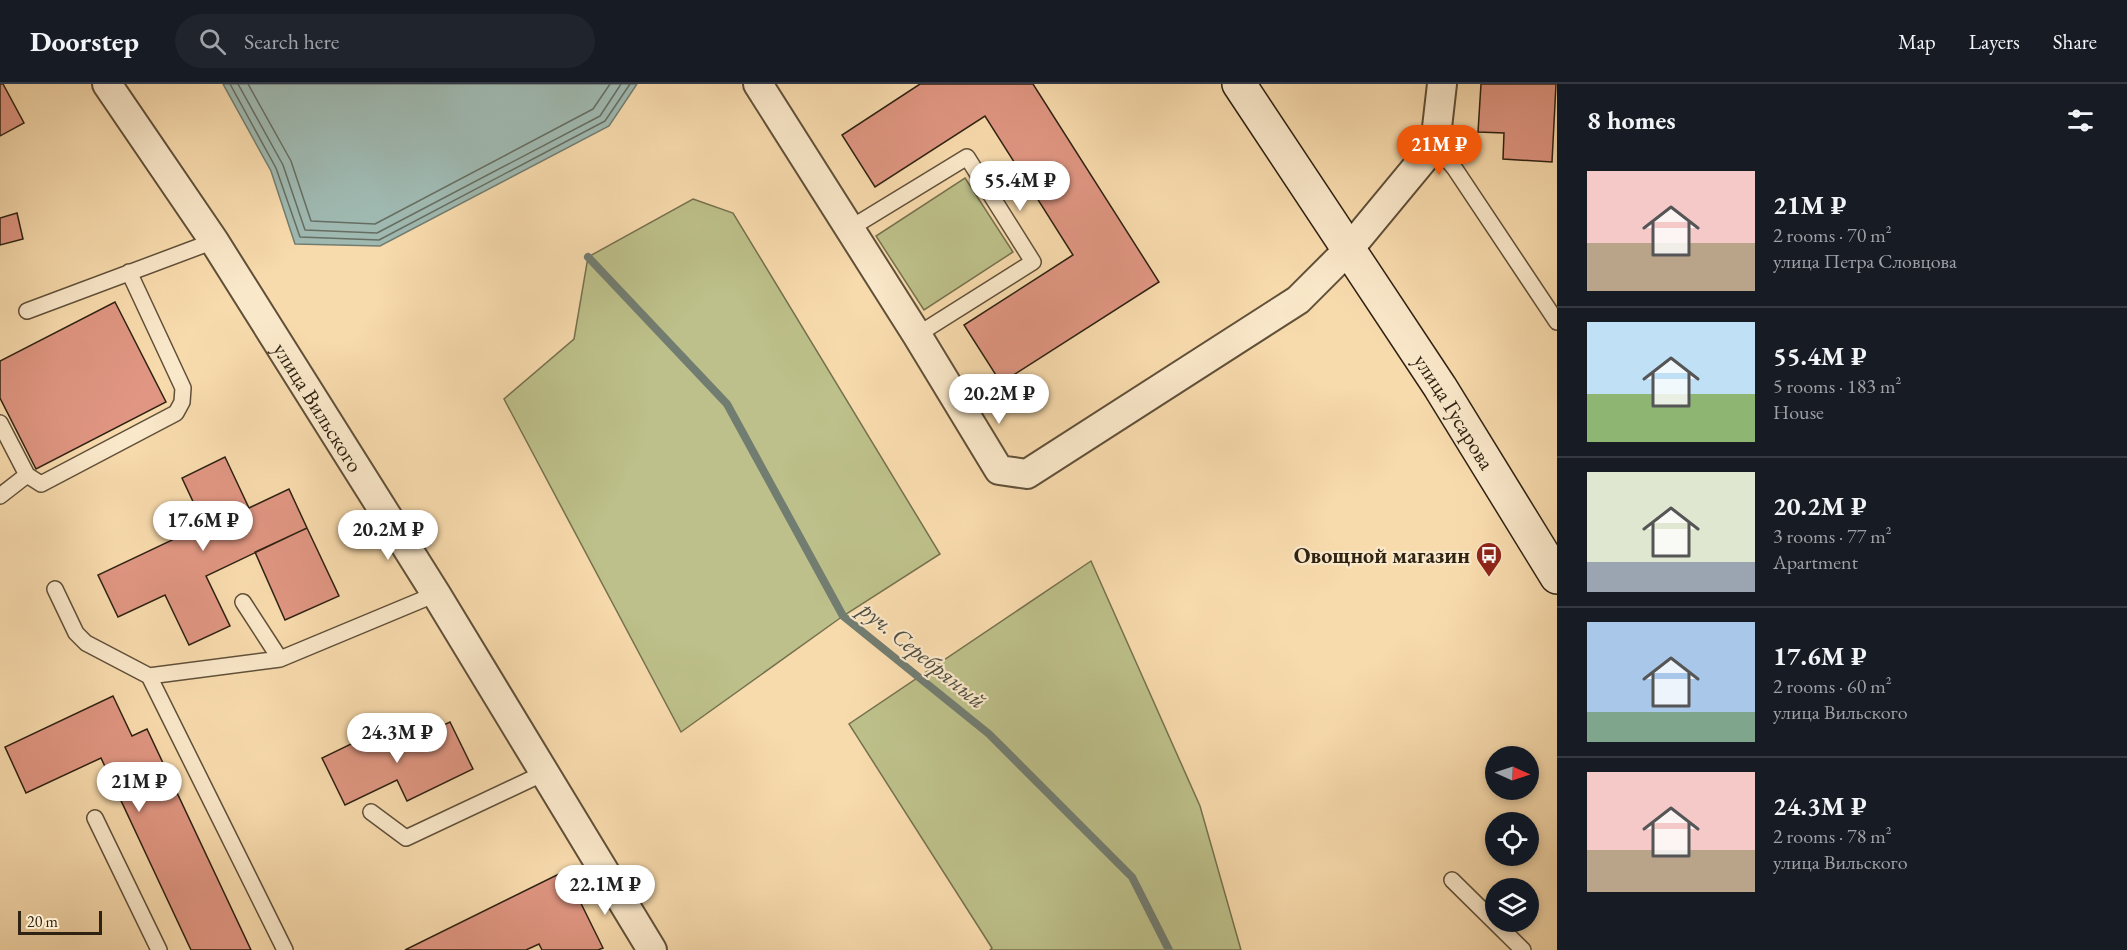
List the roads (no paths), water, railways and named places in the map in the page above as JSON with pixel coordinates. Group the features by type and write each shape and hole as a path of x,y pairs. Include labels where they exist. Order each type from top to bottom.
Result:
{"main road":[{"name":"улица Гусарова","path":"1239,84 1440,387 1557,576"}],"street":[{"name":"улица Вильского","path":"107,84 214,241 436,594 652,950"},
{"path":"758,84 917,335 999,470 1027,474 1298,300 1348,249 1435,145 1442,84"}],"lane":[{"path":"1435,145 1455,169 1557,322"},
{"path":"849,229 967,157 1033,262 917,335"},
{"path":"27,311 214,241"},
{"path":"0,423 27,475 41,484 176,413 182,402 183,388 129,272"},
{"path":"0,496 27,475"},
{"path":"55,589 76,633 86,643 149,676 280,658 436,594"},
{"path":"243,602 280,658"},
{"path":"149,676 285,950"},
{"path":"371,812 406,838 544,773"},
{"path":"95,818 159,950"},
{"path":"1452,880 1523,950"}],"water":[{"path":"223,84 637,84 609,126 380,246 295,244 271,171"}],"waterway":[{"name":"руч. Серебряный","path":"588,257 727,404 843,616 989,734 1132,877 1169,950"}],"place":[{"name":"Овощной магазин","path":"1489,578"}]}
